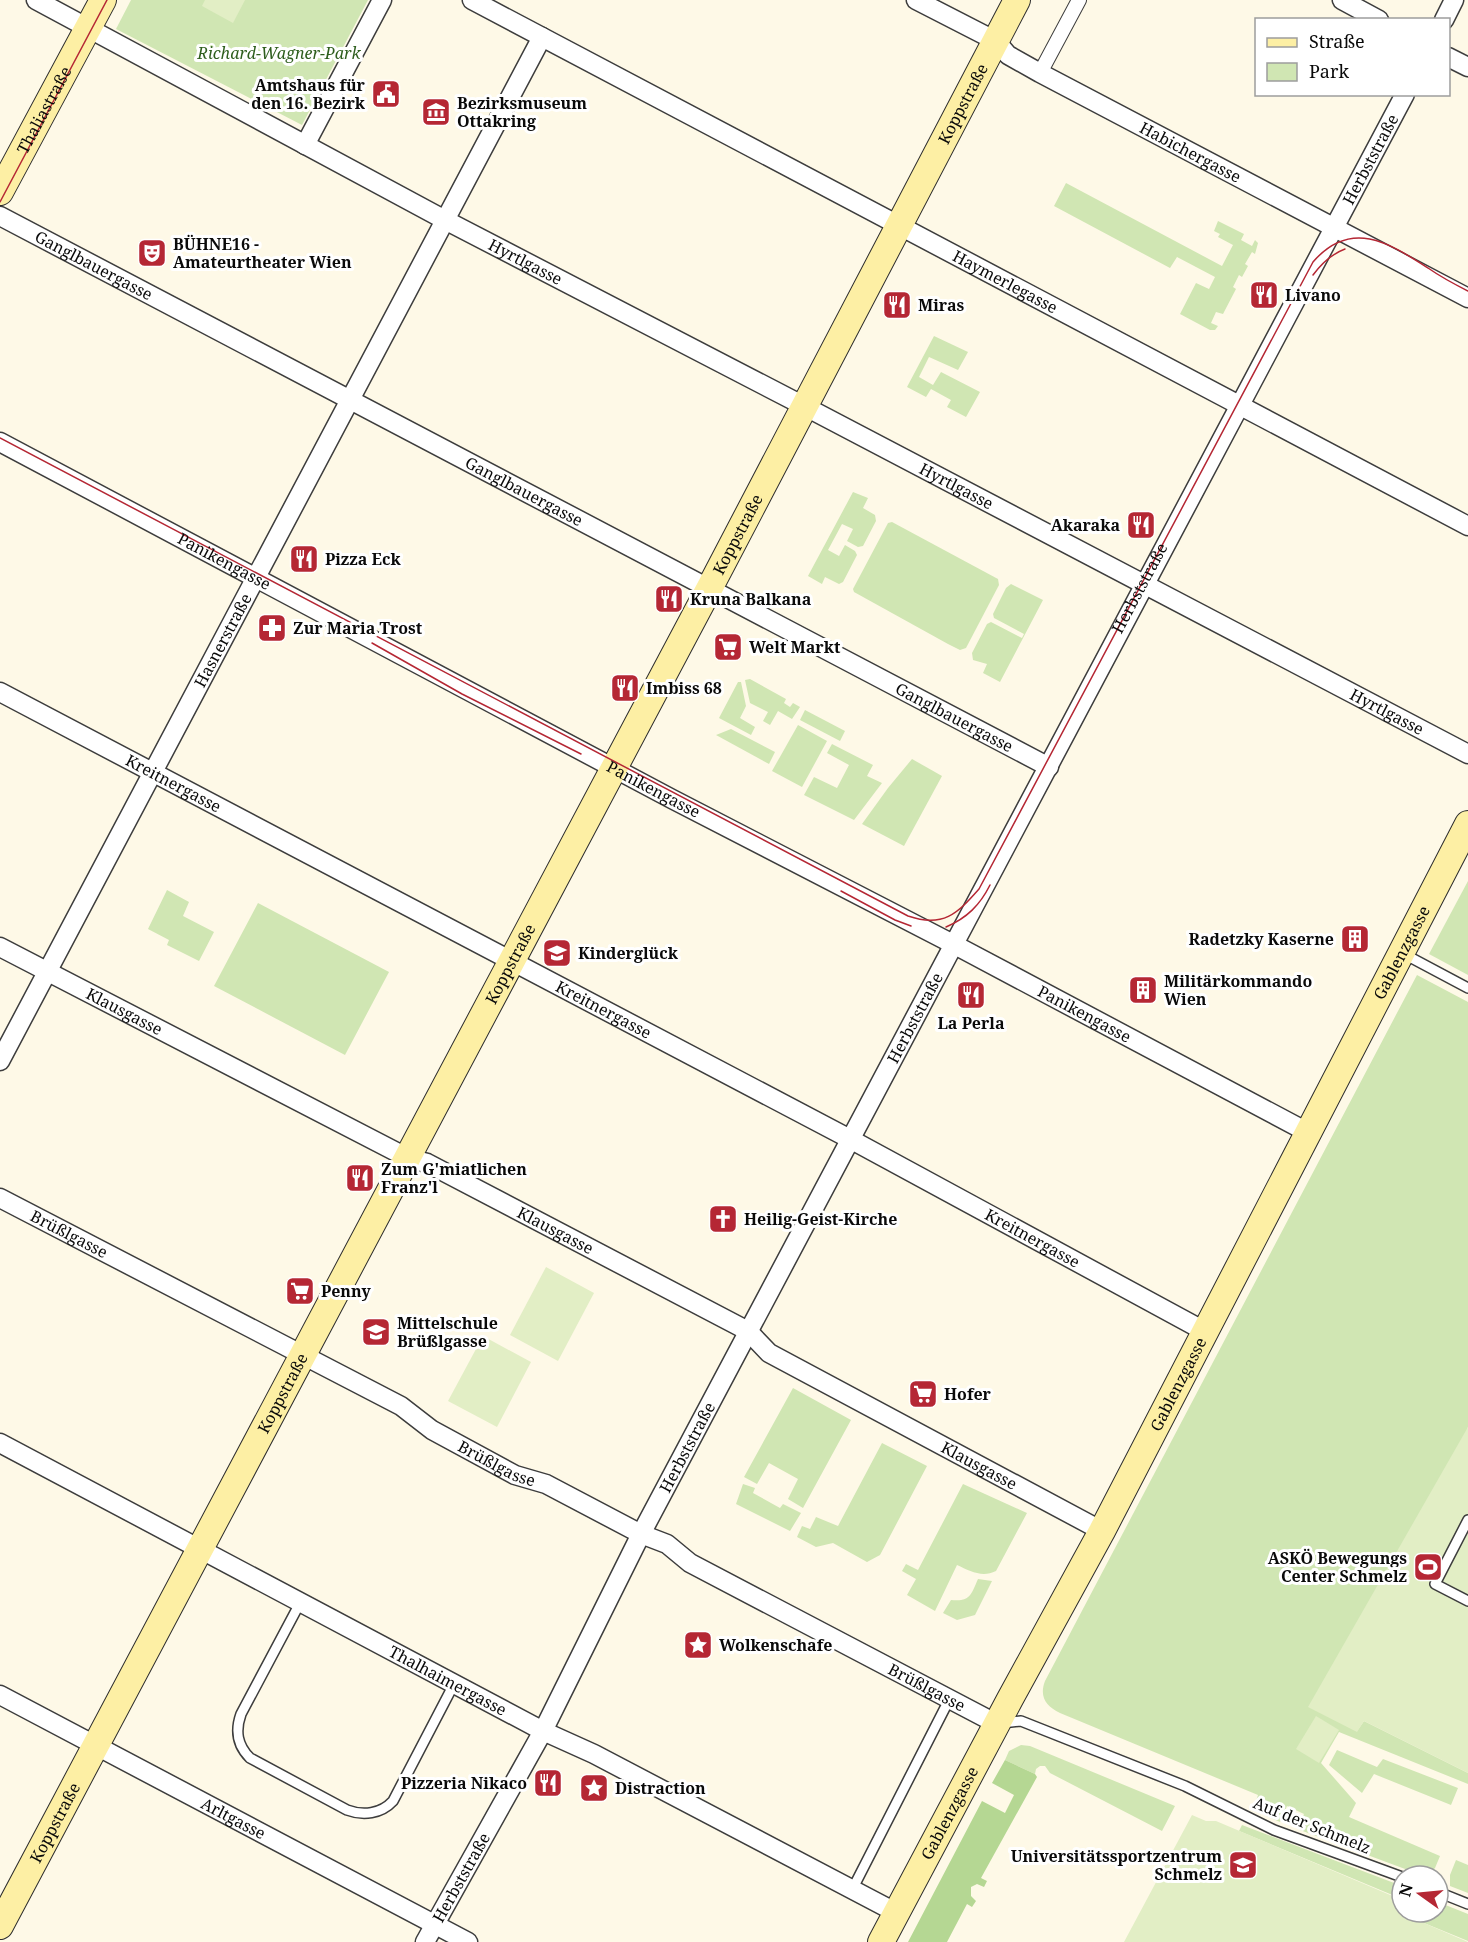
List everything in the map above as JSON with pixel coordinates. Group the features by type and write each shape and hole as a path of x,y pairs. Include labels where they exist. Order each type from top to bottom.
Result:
{"main road":[{"name":"Thaliastraße","path":"0,192 103,0"},
{"name":"Koppstraße","path":"0,1926 710,589 1017,0"},
{"name":"Gablenzgasse","path":"881,1942 1102,1531 1468,824"}],"street":[{"name":"Hyrtlgasse","path":"36,0 445,220 1468,754"},
{"path":"305,145 382,0"},
{"name":"Haymerlegasse","path":"472,0 1468,525"},
{"name":"Habichergasse","path":"916,0 996,41 1008,55 1040,73 1468,298"},
{"path":"1040,73 1079,0"},
{"path":"1342,0 1374,18"},
{"path":"1445,18 1454,0"},
{"name":"Hasnerstraße","path":"0,1061 542,37"},
{"path":"1450,58 1468,67"},
{"name":"Herbststraße","path":"425,1942 543,1731 641,1534 1404,96"},
{"name":"Ganglbauergasse","path":"0,216 1049,767"},
{"name":"Panikengasse","path":"0,442 1309,1133"},
{"name":"Kreitnergasse","path":"0,692 850,1139 1206,1332"},
{"name":"Klausgasse","path":"0,947 408,1158 427,1163 748,1331 769,1353 1102,1531"},
{"name":"Brüßlgasse","path":"0,1198 401,1406 432,1430 515,1475 546,1484 641,1534 667,1544 690,1563 997,1724"},
{"name":"Thalhaimergasse","path":"0,1443 543,1731 594,1754 897,1913"},
{"name":"Arltgasse","path":"0,1695 468,1942"}],"lane":[{"path":"1401,952 1468,988"},
{"path":"1468,1520 1436,1584 1468,1601"},
{"path":"300,1602 242,1714 237,1728 238,1738 244,1752 250,1758 347,1810 362,1813 379,1811 393,1801 454,1684"},
{"path":"852,1890 950,1700"},
{"name":"Auf der Schmelz","path":"997,1724 1021,1720 1179,1783 1274,1830 1390,1873"},
{"path":"1450,1897 1468,1904"}],"green space":[{"name":"Richard-Wagner-Park","path":"131,0 368,0 302,125 116,29"},
{"path":"205,0 245,0 233,23 202,6"},
{"path":"1066,183 1222,266 1233,245 1218,237 1220,234 1214,231 1218,221 1244,234 1241,240 1252,246 1255,240 1258,243 1255,254 1252,252 1245,264 1248,266 1242,277 1239,275 1233,287 1236,289 1223,314 1216,312 1211,323 1218,326 1215,330 1210,330 1180,314 1196,283 1209,289 1215,277 1177,257 1170,268 1054,206"},
{"path":"934,336 968,352 958,370 929,357 919,377 933,385 941,372 980,392 966,417 947,407 951,400 931,389 926,397 907,387"},
{"path":"853,492 868,498 863,508 875,515 876,521 863,546 858,547 847,541 853,529 842,524 828,550 839,556 845,545 857,555 843,582 839,584 825,577 822,584 808,576"},
{"path":"892,522 998,579 999,585 966,648 960,650 948,644 854,592 853,589 888,523"},
{"path":"1011,584 1043,600 1000,682 983,673 987,664 973,660 972,653 987,624 991,622 1022,638 1024,634 994,618 993,614 1006,588"},
{"path":"750,679 786,699 784,703 790,707 793,703 800,707 792,719 778,711 770,725 763,721 768,712 750,703 745,680"},
{"path":"738,682 741,682 746,706 740,718 755,727 751,735 719,718"},
{"path":"805,710 845,731 840,741 800,720"},
{"path":"798,725 827,741 802,787 772,771"},
{"path":"731,729 775,752 769,764 716,735"},
{"path":"832,744 873,765 867,776 882,783 854,820 804,795 814,777 837,788 849,765 827,753"},
{"path":"912,759 942,776 904,846 862,824"},
{"path":"1468,881 1468,975 1429,954"},
{"path":"167,890 189,902 183,916 214,932 199,961 167,945 169,940 148,929"},
{"path":"258,903 389,972 345,1055 214,986"},
{"path":"1417,975 1468,1002 1468,1427 1357,1731 1364,1721 1468,1773 1468,1784 1339,1732 1321,1763 1356,1803 1349,1817 1440,1856 1437,1864 1392,1864 1300,1830 1298,1827 1304,1814 1287,1806 1280,1822 1253,1810 1258,1795 1060,1713 1048,1704 1043,1696 1045,1681"},
{"path":"546,1267 594,1293 558,1361 510,1335"},
{"path":"483,1336 531,1362 497,1427 448,1401"},
{"path":"793,1388 851,1420 803,1508 788,1499 798,1479 769,1463 757,1484 744,1477"},
{"name":"ASKÖ Bewegungs Center Schmelz","path":"1468,1427 1468,1773 1364,1721 1357,1732 1308,1707"},
{"path":"882,1443 927,1466 880,1555 867,1562 833,1543 816,1547 797,1537 802,1526 810,1529 816,1517 838,1526"},
{"path":"743,1484 755,1488 753,1493 780,1508 783,1504 801,1513 790,1531 736,1504"},
{"path":"963,1484 1027,1513 996,1571 981,1574 957,1565 935,1611 907,1595 916,1579 902,1571 906,1564 918,1570"},
{"path":"978,1579 992,1581 975,1615 957,1620 943,1613 951,1600 962,1600 969,1596"},
{"path":"1316,1716 1339,1730 1319,1763 1296,1749"},
{"path":"1021,1745 1030,1746 1175,1806 1162,1831 1050,1773 1045,1766 1036,1769 1035,1774 1005,1760 1009,1751"},
{"path":"1337,1750 1377,1767 1383,1759 1458,1788 1451,1805 1374,1774 1362,1793 1329,1765"},
{"path":"1005,1760 1037,1777 981,1878 987,1881 984,1887 977,1884 971,1887 971,1896 976,1901 972,1907 967,1904 947,1942 908,1942 982,1801 1005,1813 1014,1795 992,1783"},
{"name":"Universitätssportzentrum Schmelz","path":"1192,1815 1206,1821 1216,1821 1390,1895 1390,1924 1426,1924 1468,1942 1124,1942"},
{"path":"1242,1825 1390,1881 1390,1894 1239,1831"},
{"path":"1456,1860 1468,1865 1468,1893 1450,1886 1450,1875"},
{"path":"1450,1907 1468,1914 1468,1941 1426,1924 1450,1924"}],"tram line":[{"path":"0,202 107,0"},
{"path":"0,438 908,916 931,920 956,912 979,889 1313,262 1327,249 1342,241 1356,238 1370,239 1399,250 1468,291"},
{"path":"1313,275 1327,259 1345,249"},
{"path":"372,643 462,694 581,754"},
{"path":"946,927 972,910 990,885"},
{"path":"841,891 911,926"}],"place":[{"name":"Amtshaus für den 16. Bezirk","path":"386,94"},
{"name":"Bezirksmuseum Ottakring","path":"436,112"},
{"name":"BÜHNE16 - Amateurtheater Wien","path":"152,253"},
{"name":"Livano","path":"1264,295"},
{"name":"Miras","path":"897,305"},
{"name":"Akaraka","path":"1141,525"},
{"name":"Pizza Eck","path":"304,559"},
{"name":"Kruna Balkana","path":"669,599"},
{"name":"Zur Maria Trost","path":"272,628"},
{"name":"Welt Markt","path":"728,647"},
{"name":"Imbiss 68","path":"625,688"},
{"name":"Radetzky Kaserne","path":"1355,939"},
{"name":"Kinderglück","path":"557,953"},
{"name":"Militärkommando Wien","path":"1143,990"},
{"name":"La Perla","path":"971,995"},
{"name":"Zum G'miatlichen Franz'l","path":"360,1178"},
{"name":"Heilig-Geist-Kirche","path":"723,1219"},
{"name":"Penny","path":"300,1291"},
{"name":"Mittelschule Brüßlgasse","path":"376,1332"},
{"name":"Hofer","path":"923,1394"},
{"name":"ASKÖ Bewegungs Center Schmelz","path":"1428,1567"},
{"name":"Wolkenschafe","path":"698,1645"},
{"name":"Pizzeria Nikaco","path":"548,1783"},
{"name":"Distraction","path":"594,1788"},
{"name":"Universitätssportzentrum Schmelz","path":"1243,1865"}]}
